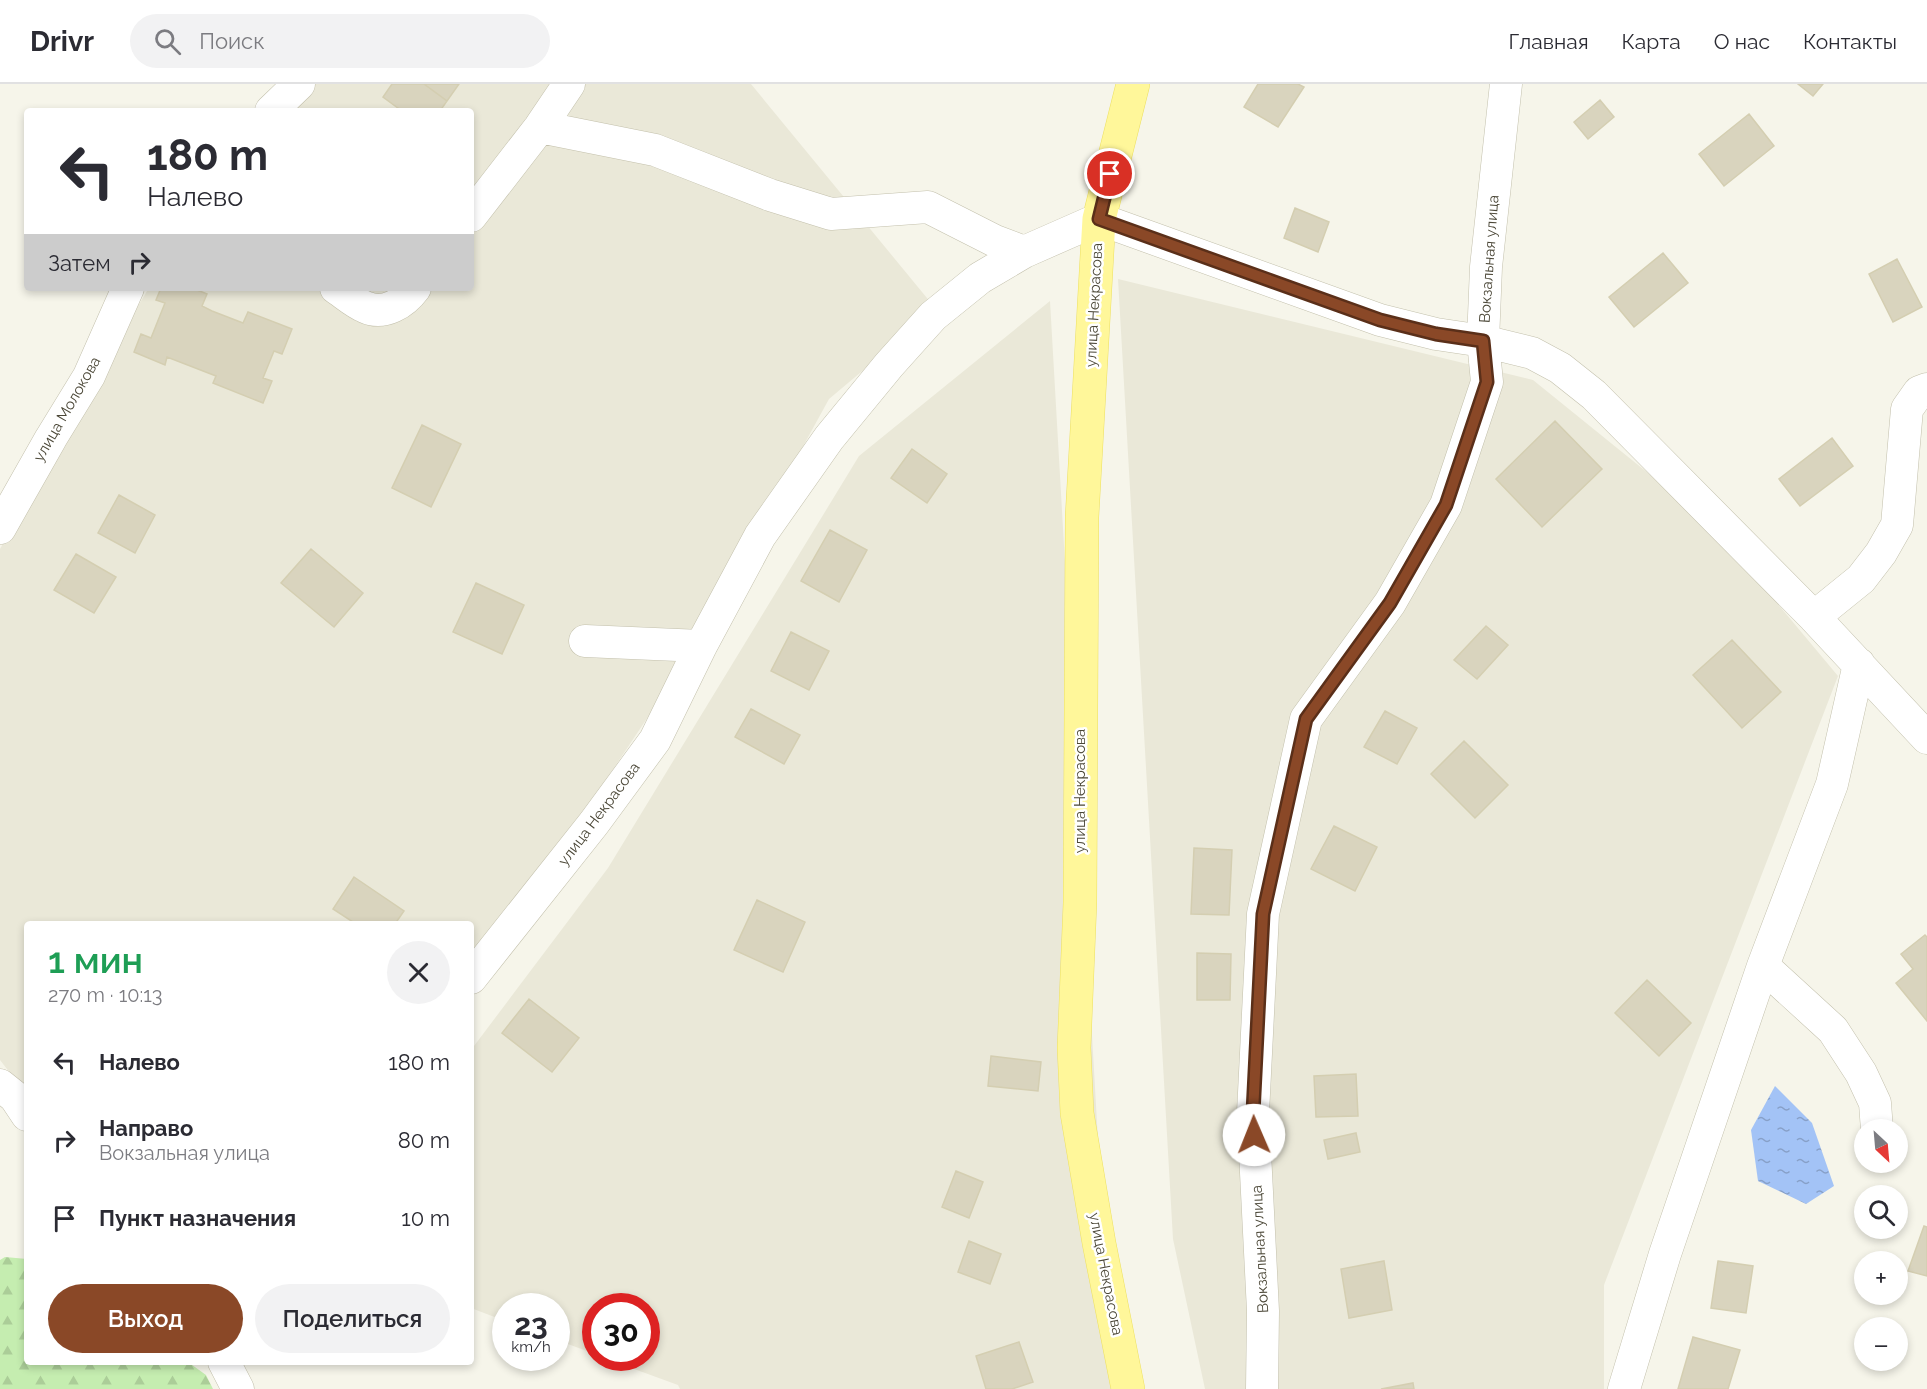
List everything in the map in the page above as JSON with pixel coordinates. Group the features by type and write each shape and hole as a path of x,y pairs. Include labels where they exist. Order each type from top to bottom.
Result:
{"main road":[{"path":"1099,219 1133,84"},
{"name":"улица Некрасова","path":"1099,219 1082,517 1080,903 1074,1048 1077,1113 1099,1243 1128,1389"}],"street":[{"path":"275,108 299,84"},
{"path":"474,212 540,127 569,84"},
{"name":"Вокзальная улица","path":"1262,1389 1263,1311 1253,1113 1263,914 1306,719 1390,603 1446,505 1487,382 1483,341 1486,267 1506,84"},
{"path":"540,127 655,150 770,195 831,214 928,207 995,242 1024,252"},
{"path":"1099,219 1380,320 1436,334 1483,341 1532,353 1560,368 1594,395 1814,617 1927,738"},
{"name":"улица Некрасова","path":"474,974 594,823 655,740 701,646 760,536 829,438 889,365 933,316 980,279 1024,252 1099,219"},
{"name":"улица Молокова","path":"0,528 89,376 127,291"},
{"path":"340,291 366,308 388,309 405,301 413,291"},
{"path":"1814,617 1861,579 1881,553 1897,525 1907,409 1919,392 1927,389"},
{"path":"585,641 701,646"},
{"path":"1624,1389 1665,1254 1763,966 1832,784 1858,664"},
{"path":"1763,966 1833,1030 1861,1073 1875,1103 1876,1119"},
{"path":"0,1085 15,1097 24,1110"},
{"path":"226,1365 238,1389"}],"shaded area":[{"path":"307,84 751,84 936,309 829,399 684,663 474,978 474,921 24,921 24,1091 0,1060 0,549 105,359 147,291 474,291 474,108 286,108"},
{"path":"1118,279 1533,380 1711,524 1838,676 1604,1285 1604,1389 1205,1389 1173,1239"},
{"path":"1050,301 1104,1245 1135,1389 680,1389 678,1385 640,1371 660,1371 660,1293 582,1293 582,1349 570,1345 570,1293 492,1293 492,1316 474,1309 474,1046 608,868 859,456"}],"green space":[{"path":"5,1257 24,1259 24,1365 192,1365 206,1375 213,1389 0,1389 0,1260"}],"water":[{"path":"1775,1086 1812,1123 1834,1186 1806,1204 1758,1181 1751,1130"}],"building":[{"path":"392,84 424,84 447,101 442,108 398,108 383,97"},
{"path":"424,84 459,84 447,101"},
{"path":"1258,84 1298,84 1304,87 1278,127 1244,107"},
{"path":"1798,84 1823,84 1813,96"},
{"path":"1600,100 1614,117 1588,139 1574,122"},
{"path":"1749,114 1774,146 1724,186 1699,154"},
{"path":"1295,208 1329,222 1318,252 1284,238"},
{"path":"1663,253 1688,283 1634,327 1609,297"},
{"path":"1897,259 1922,307 1893,322 1869,274"},
{"path":"160,291 200,291 207,294 202,306 212,311 243,323 248,312 292,329 282,354 274,351 263,378 272,381 263,403 213,383 216,376 167,357 165,365 134,352 141,334 151,338 165,303 156,300"},
{"path":"1555,421 1602,469 1542,527 1496,479"},
{"path":"422,425 461,444 431,507 392,488"},
{"path":"1832,438 1853,466 1800,506 1779,479"},
{"path":"912,449 947,474 927,503 891,478"},
{"path":"119,495 155,515 135,553 98,533"},
{"path":"830,530 867,550 839,602 801,581"},
{"path":"311,549 363,593 334,627 281,583"},
{"path":"76,554 116,577 94,613 54,590"},
{"path":"476,583 524,605 502,654 453,632"},
{"path":"1486,626 1508,645 1477,679 1454,660"},
{"path":"791,632 829,651 809,690 771,671"},
{"path":"1732,640 1781,692 1742,728 1693,675"},
{"path":"751,709 800,735 784,764 735,737"},
{"path":"1385,711 1417,728 1397,764 1364,747"},
{"path":"1464,741 1508,785 1475,818 1431,774"},
{"path":"1334,826 1377,847 1355,891 1311,869"},
{"path":"1194,848 1232,850 1229,915 1191,914"},
{"path":"354,877 404,911 397,921 351,921 333,909"},
{"path":"757,900 805,922 783,972 734,950"},
{"path":"1925,935 1927,937 1927,1021 1896,983 1913,969 1901,954"},
{"path":"1197,953 1231,954 1230,1000 1197,1000"},
{"path":"1647,980 1691,1023 1659,1056 1615,1013"},
{"path":"529,999 579,1038 552,1072 502,1033"},
{"path":"991,1056 1041,1062 1038,1091 988,1086"},
{"path":"1356,1074 1358,1116 1316,1117 1314,1076"},
{"path":"1356,1133 1360,1152 1328,1159 1324,1140"},
{"path":"956,1171 983,1182 969,1218 942,1207"},
{"path":"1924,1226 1927,1227 1927,1276 1908,1271"},
{"path":"969,1241 1001,1254 990,1284 958,1272"},
{"path":"1384,1261 1392,1310 1349,1318 1341,1269"},
{"path":"1718,1261 1753,1266 1746,1313 1711,1308"},
{"path":"1693,1337 1740,1350 1728,1389 1678,1389"},
{"path":"1019,1342 1033,1382 1012,1389 986,1389 976,1356"},
{"path":"1413,1383 1414,1389 1381,1389"}],"route":[{"path":"1110,174 1099,219 1380,320 1436,334 1483,341 1487,382 1446,505 1390,603 1306,719 1263,914 1253,1113 1254,1135"}]}
